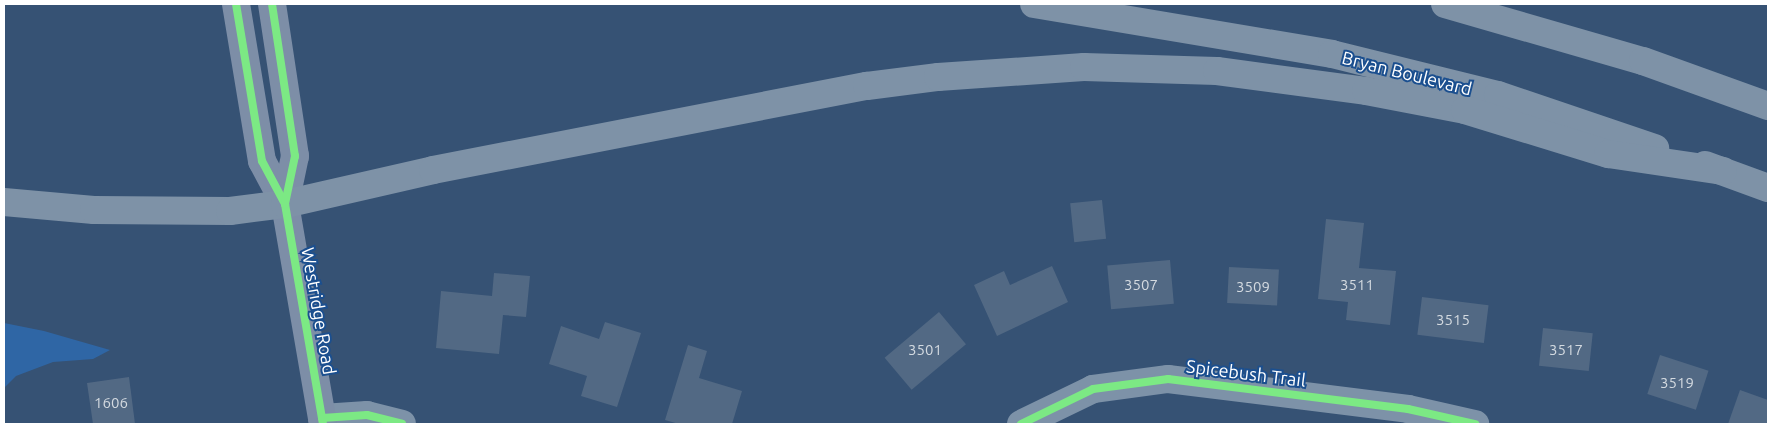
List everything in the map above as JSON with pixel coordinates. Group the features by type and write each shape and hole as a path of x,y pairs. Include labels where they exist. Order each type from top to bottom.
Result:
{"highway":[{"name":"Bryan Boulevard","path":"1034,4 1332,54 1498,95 1768,188"},
{"path":"1445,4 1643,61 1768,106"},
{"path":"4,202 151,212 230,210 285,204 442,168 867,86 947,76 1084,67 1217,71 1366,91 1465,110 1608,154 1723,171"}],"main road":[{"name":"Westridge Road","path":"236,4 262,160 285,204 322,421"},
{"name":"Westridge Road","path":"272,4 294,156 285,204"}],"street":[{"name":"Spicebush Trail","path":"1020,424 1093,389 1168,379 1408,409 1475,424"},
{"path":"322,421 367,415 402,424"}],"shaded area":[{"path":"4,323 44,331 110,350 93,359 53,362 16,376 4,388"}],"building":[{"path":"1102,200 1106,239 1074,242 1070,203"},
{"path":"1326,219 1364,223 1359,268 1396,271 1390,325 1346,320 1348,302 1318,299"},
{"path":"1170,260 1174,304 1111,309 1107,265"},
{"path":"1052,266 1068,302 997,336 974,285 1004,271 1010,285"},
{"path":"1229,267 1279,270 1277,306 1227,303"},
{"path":"494,273 530,276 526,317 503,315 499,354 436,348 441,291 492,296"},
{"path":"1422,297 1489,305 1484,343 1417,335"},
{"path":"939,312 966,344 912,390 885,358"},
{"path":"605,322 641,333 617,407 581,396 587,376 549,364 561,326 599,339"},
{"path":"1543,328 1593,333 1589,371 1539,366"},
{"path":"688,345 707,351 699,378 742,391 732,424 679,424 665,420"},
{"path":"1660,355 1709,371 1696,410 1647,394"},
{"path":"129,377 135,424 93,424 87,383"},
{"path":"1740,390 1768,400 1768,424 1728,424"}],"cycle path":[{"path":"236,4 262,161 285,204 323,424"},
{"path":"272,4 295,156 285,204"},
{"path":"1021,424 1093,389 1168,379 1408,409 1475,424"},
{"path":"322,418 367,415 402,424"}]}
